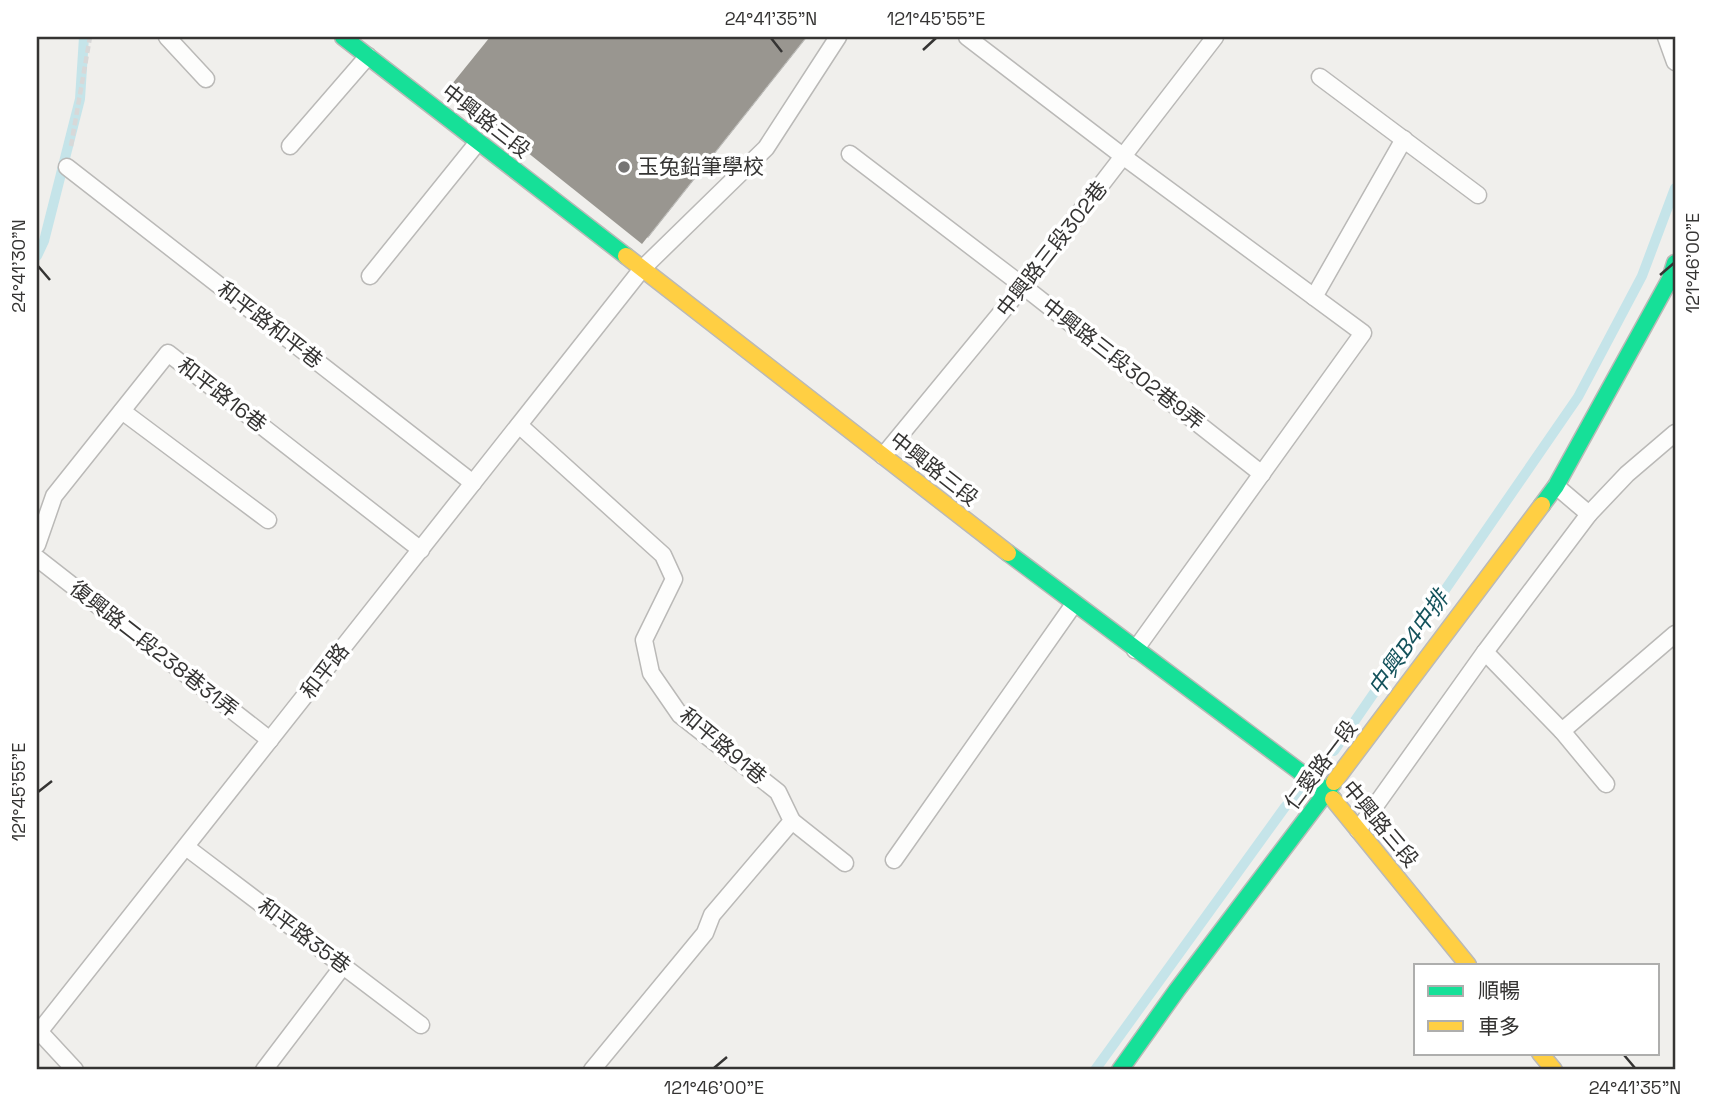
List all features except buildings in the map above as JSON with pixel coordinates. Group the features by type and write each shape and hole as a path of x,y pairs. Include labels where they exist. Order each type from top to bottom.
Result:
{"street":[{"name":"中興路三段","path":"343,37 1074,604 1327,792 1467,964"},
{"name":"仁愛路一段","path":"1120,1070 1177,990 1556,486 1670,279 1675,263"},
{"path":"1541,1054 1554,1070"}],"lane":[{"path":"167,37 206,79"},
{"name":"和平路","path":"75,1070 38,1031 642,269 766,148 838,37"},
{"path":"967,37 1124,157 1363,332 1135,650"},
{"name":"中興路三段302巷","path":"883,456 1023,286 1215,37"},
{"path":"1666,37 1675,62"},
{"path":"290,146 368,56"},
{"path":"1320,77 1478,195"},
{"path":"1314,297 1404,139"},
{"path":"370,276 478,142"},
{"name":"中興路三段302巷9弄","path":"850,154 1262,474"},
{"name":"和平路和平巷","path":"67,167 473,483"},
{"name":"和平路16巷","path":"37,545 54,496 168,353 421,550"},
{"path":"122,411 268,520"},
{"name":"和平路91巷","path":"520,425 663,555 674,579 644,640 651,673 680,715 778,792 792,821"},
{"path":"1358,831 1485,652 1589,514 1627,474 1675,433"},
{"path":"1556,486 1589,514"},
{"name":"復興路二段238巷31弄","path":"37,558 270,740"},
{"path":"894,860 1074,604"},
{"path":"1562,732 1675,635"},
{"path":"1485,652 1562,732 1606,783"},
{"path":"593,1070 705,933 712,915 792,821 845,863"},
{"name":"和平路35巷","path":"186,847 421,1025"},
{"path":"264,1070 342,966"}],"path":[{"path":"67,167 90,37"}],"waterway":[{"path":"37,256 44,241 80,99 84,37"},
{"name":"中興B4中排","path":"1334,751 1578,397 1642,276 1675,188"},
{"name":"中興B4中排","path":"1095,1070 1285,807 1304,786"}],"traffic: fast":[{"path":"343,37 626,256"},
{"path":"1542,505 1556,486 1670,279 1675,263"},
{"path":"1008,553 1333,799"},
{"path":"1120,1070 1334,782"}],"traffic: slow":[{"path":"626,256 1008,553"},
{"path":"1334,782 1542,505"},
{"path":"1333,799 1467,964"},
{"path":"1541,1054 1554,1070"}],"place":[{"name":"玉兔鉛筆學校","path":"624,167"}]}
